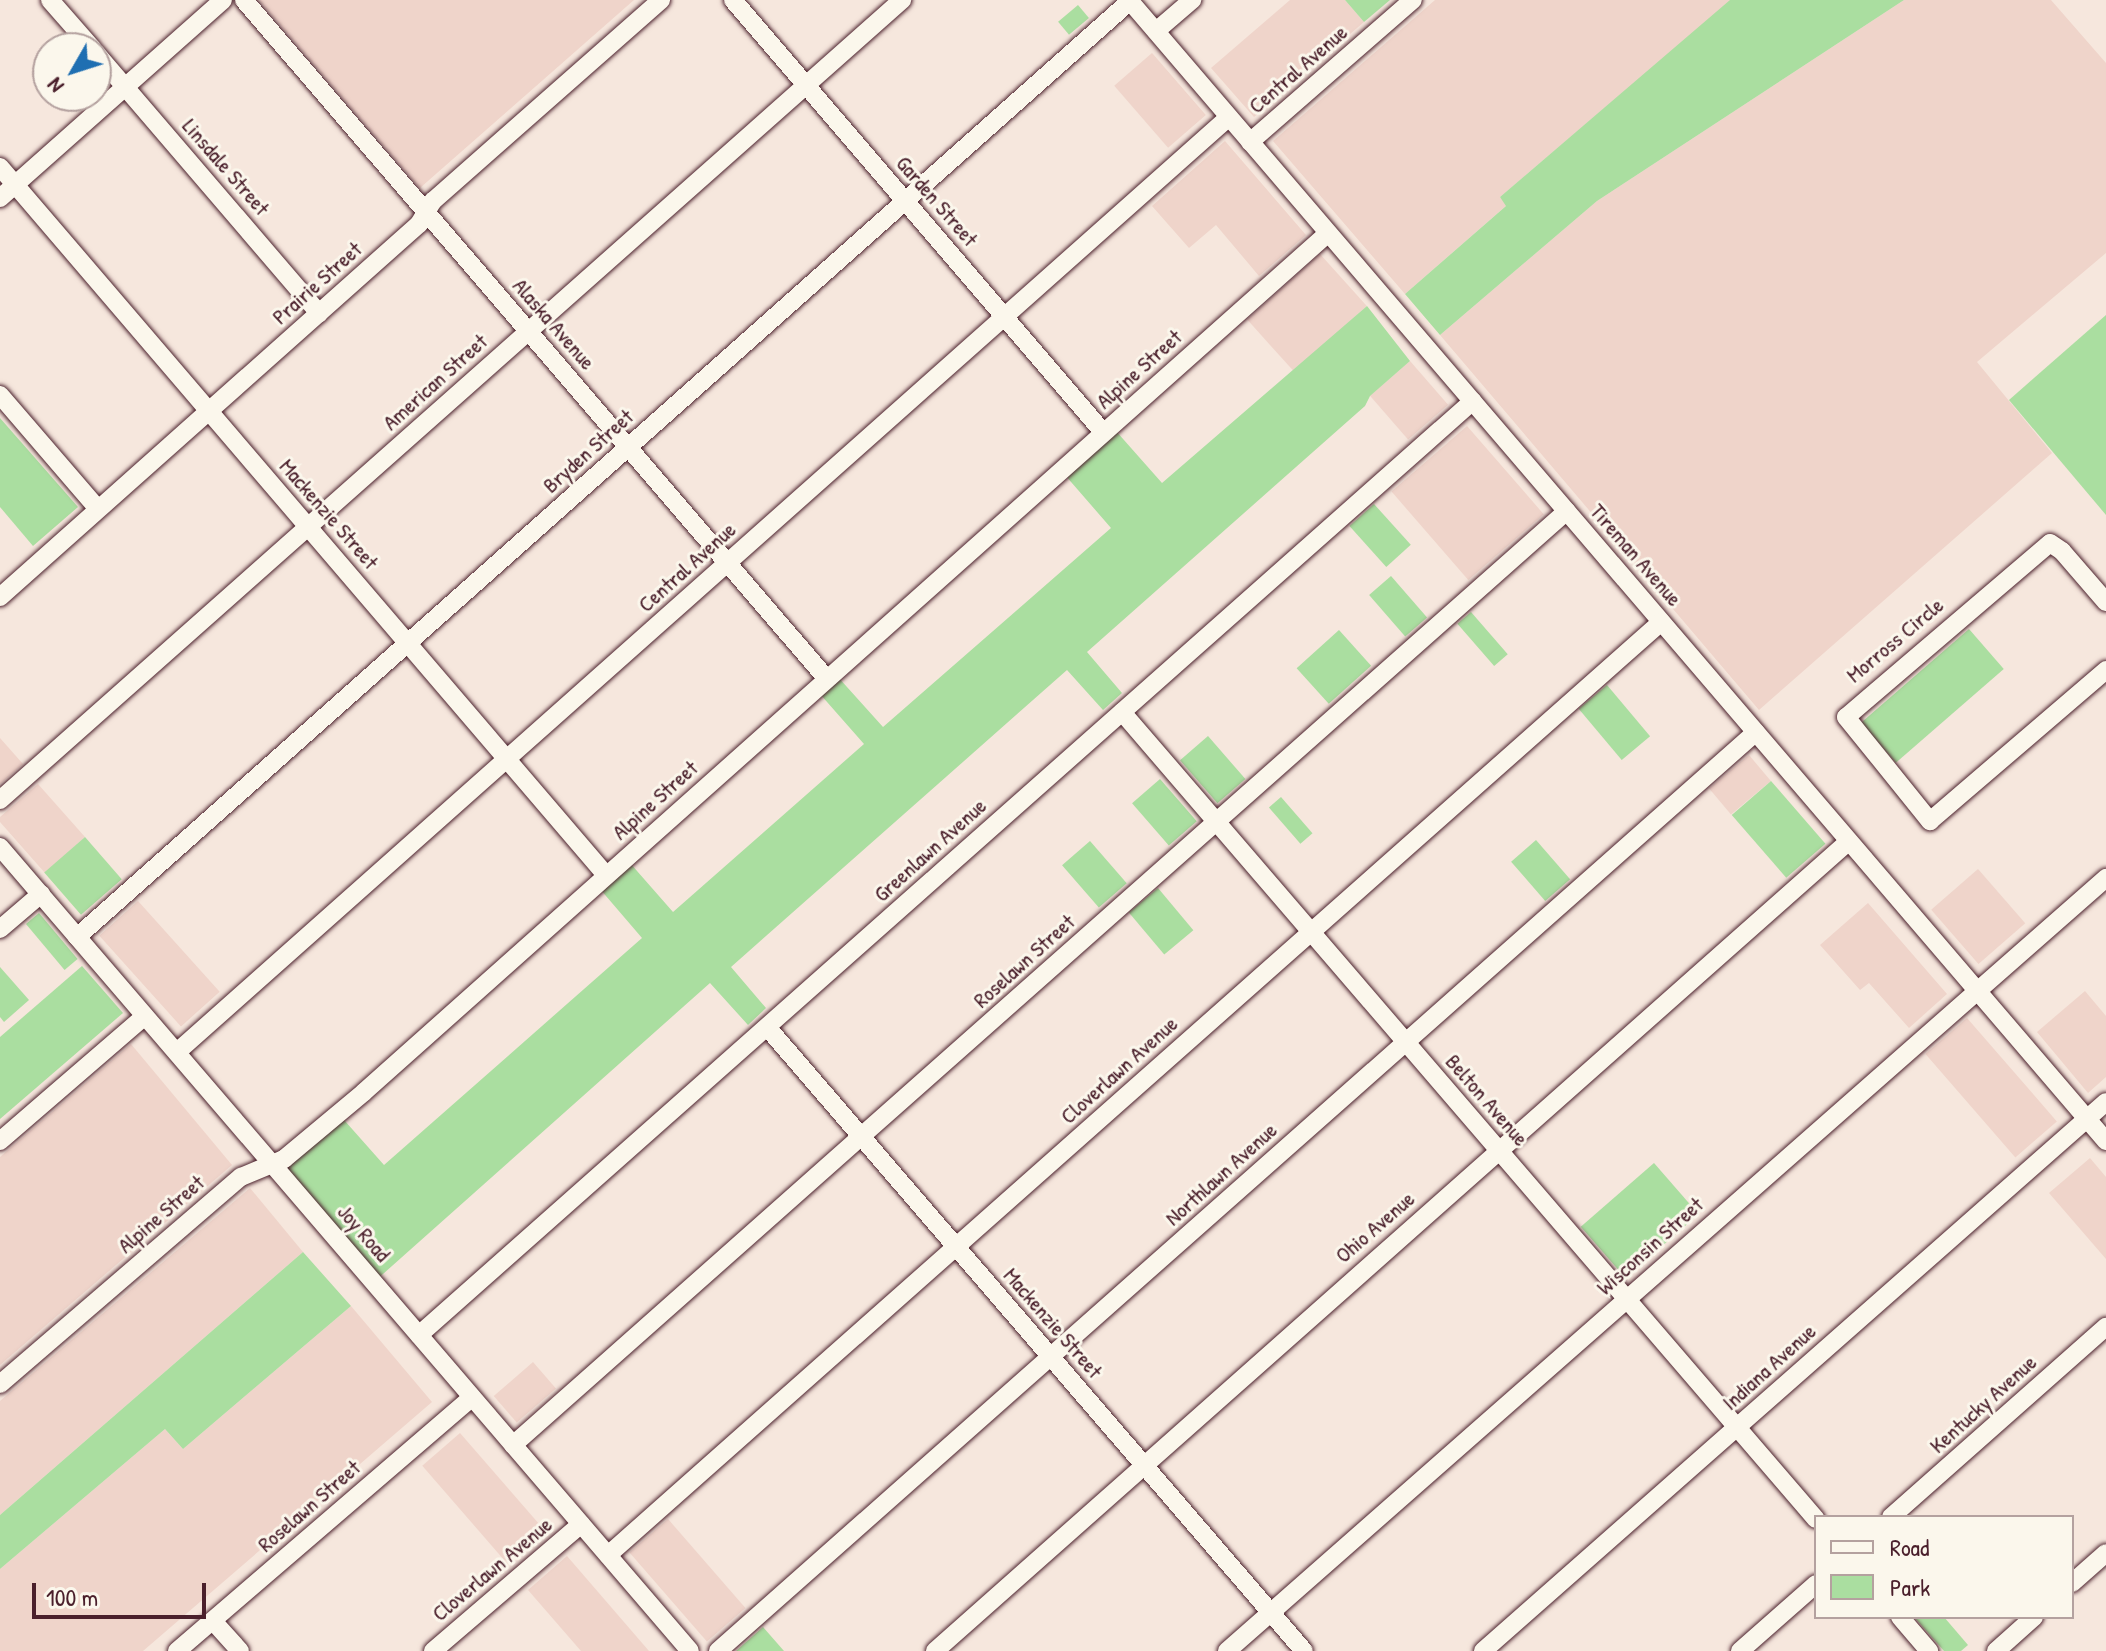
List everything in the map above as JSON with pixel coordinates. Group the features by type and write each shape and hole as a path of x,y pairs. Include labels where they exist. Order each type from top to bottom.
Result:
{"street":[{"path":"50,0 78,32"},
{"path":"0,198 223,0"},
{"name":"Alaska Avenue","path":"244,0 827,679"},
{"name":"Prairie Street","path":"0,597 419,224 433,201 661,0"},
{"name":"Garden Street","path":"733,0 1103,432"},
{"name":"American Street","path":"0,800 902,0"},
{"name":"Tireman Avenue","path":"1130,0 2106,1141"},
{"name":"Bryden Street","path":"77,937 1130,0"},
{"path":"1156,31 1192,0"},
{"name":"Central Avenue","path":"1250,142 1413,0"},
{"name":"Linsdale Street","path":"112,72 319,313"},
{"name":"Central Avenue","path":"177,1052 1229,117"},
{"name":"Mackenzie Street","path":"0,167 606,875"},
{"name":"Alpine Street","path":"0,1384 241,1177 284,1159 364,1092 1328,233"},
{"path":"0,395 98,509"},
{"name":"Greenlawn Avenue","path":"419,1335 1473,401"},
{"name":"Roselawn Street","path":"513,1445 1567,511"},
{"name":"Morross Circle","path":"2106,602 2050,543 1846,717 1930,821 2106,670"},
{"name":"Cloverlawn Avenue","path":"608,1555 1661,622"},
{"name":"Belton Avenue","path":"1122,712 1814,1517"},
{"name":"Northlawn Avenue","path":"718,1651 1756,732"},
{"name":"Ohio Avenue","path":"935,1651 1849,841"},
{"name":"Joy Road","path":"0,847 689,1651"},
{"name":"Wisconsin Street","path":"1227,1651 1976,989 2106,878"},
{"path":"0,929 41,894"},
{"path":"0,1141 145,1016"},
{"name":"Mackenzie Street","path":"767,1027 1304,1651"},
{"name":"Indiana Avenue","path":"1483,1651 2106,1102"},
{"name":"Kentucky Avenue","path":"1893,1515 2106,1327"},
{"name":"Roselawn Street","path":"177,1651 472,1397"},
{"name":"Cloverlawn Avenue","path":"433,1651 581,1524"},
{"path":"2074,1581 2106,1553"},
{"path":"1740,1651 1814,1586"},
{"path":"1902,1619 1929,1651"},
{"path":"1996,1651 2032,1619"},
{"path":"213,1621 240,1651"}],"shaded area":[{"path":"259,0 634,0 420,188"},
{"path":"1290,0 1345,0 1364,22 1254,117 1211,68"},
{"path":"1435,0 1732,0 1500,197 1507,205 1405,294 1273,141"},
{"path":"1904,0 2051,0 2106,63 2106,253 1977,362 2052,453 1759,710 1440,335 1597,201"},
{"path":"1152,53 1206,115 1168,148 1114,86"},
{"path":"1225,141 1306,235 1259,276 1216,225 1189,248 1152,206"},
{"path":"1320,254 1367,306 1294,372 1247,320"},
{"path":"1410,361 1448,405 1408,440 1370,396"},
{"path":"1467,426 1544,514 1468,580 1392,492"},
{"path":"0,738 23,764 0,784"},
{"path":"1749,755 1771,781 1731,814 1709,788"},
{"path":"38,784 85,837 45,873 0,822 0,817"},
{"path":"1978,869 2025,923 1978,964 1931,910"},
{"path":"138,901 220,992 181,1026 99,936"},
{"path":"1868,903 1947,994 1909,1028 1869,983 1860,990 1820,945"},
{"path":"2085,991 2106,1016 2106,1077 2088,1093 2037,1032"},
{"path":"1967,1018 2057,1121 2015,1157 1925,1054"},
{"path":"131,1044 232,1165 0,1365 0,1157"},
{"path":"2090,1158 2106,1177 2106,1259 2049,1193"},
{"path":"250,1188 303,1252 0,1515 0,1401"},
{"path":"351,1306 432,1402 143,1651 0,1651 0,1569 165,1429 183,1449"},
{"path":"533,1362 556,1388 517,1423 494,1396"},
{"path":"460,1433 545,1531 508,1564 422,1466"},
{"path":"668,1519 745,1608 707,1642 630,1552"},
{"path":"567,1556 649,1651 581,1651 528,1590"}],"green space":[{"path":"1345,0 1390,0 1364,22"},
{"path":"1730,0 1904,0 1597,201 1440,335 1405,294 1506,206 1500,197"},
{"path":"1078,5 1089,18 1069,35 1058,22"},
{"path":"1367,306 1410,361 1370,396 1365,406 1087,652 1122,693 1103,710 1067,670 731,967 766,1008 748,1025 710,983 374,1282 276,1167 337,1112 384,1165 642,938 600,889 630,863 673,912 864,744 820,694 838,677 883,727 1111,528 1065,475 1116,431 1162,483"},
{"path":"2106,315 2106,515 2009,400"},
{"path":"0,418 78,507 33,546 0,507"},
{"path":"1374,504 1411,545 1386,567 1349,526"},
{"path":"1391,576 1427,618 1405,637 1369,595"},
{"path":"1471,612 1508,654 1494,666 1457,624"},
{"path":"1969,629 2004,669 1896,763 1861,723"},
{"path":"1339,630 1371,666 1329,704 1297,668"},
{"path":"1607,685 1650,736 1622,760 1579,709"},
{"path":"1208,736 1245,779 1217,803 1180,760"},
{"path":"1160,779 1197,821 1169,846 1132,803"},
{"path":"1771,781 1825,844 1786,878 1732,815"},
{"path":"1281,797 1312,833 1300,844 1269,807"},
{"path":"85,837 122,879 81,915 44,872"},
{"path":"1536,840 1570,879 1545,901 1511,862"},
{"path":"1090,841 1127,883 1099,908 1062,865"},
{"path":"1158,888 1193,930 1164,955 1129,912"},
{"path":"39,913 78,959 65,970 26,924"},
{"path":"82,966 123,1013 0,1119 0,1037"},
{"path":"0,967 29,1000 4,1022 0,1017"},
{"path":"1654,1163 1699,1214 1625,1278 1581,1227"},
{"path":"303,1252 351,1306 183,1449 165,1429 0,1569 0,1515"},
{"path":"1916,1619 1946,1619 1968,1645 1961,1651 1944,1651"},
{"path":"763,1627 784,1651 736,1651"}]}
